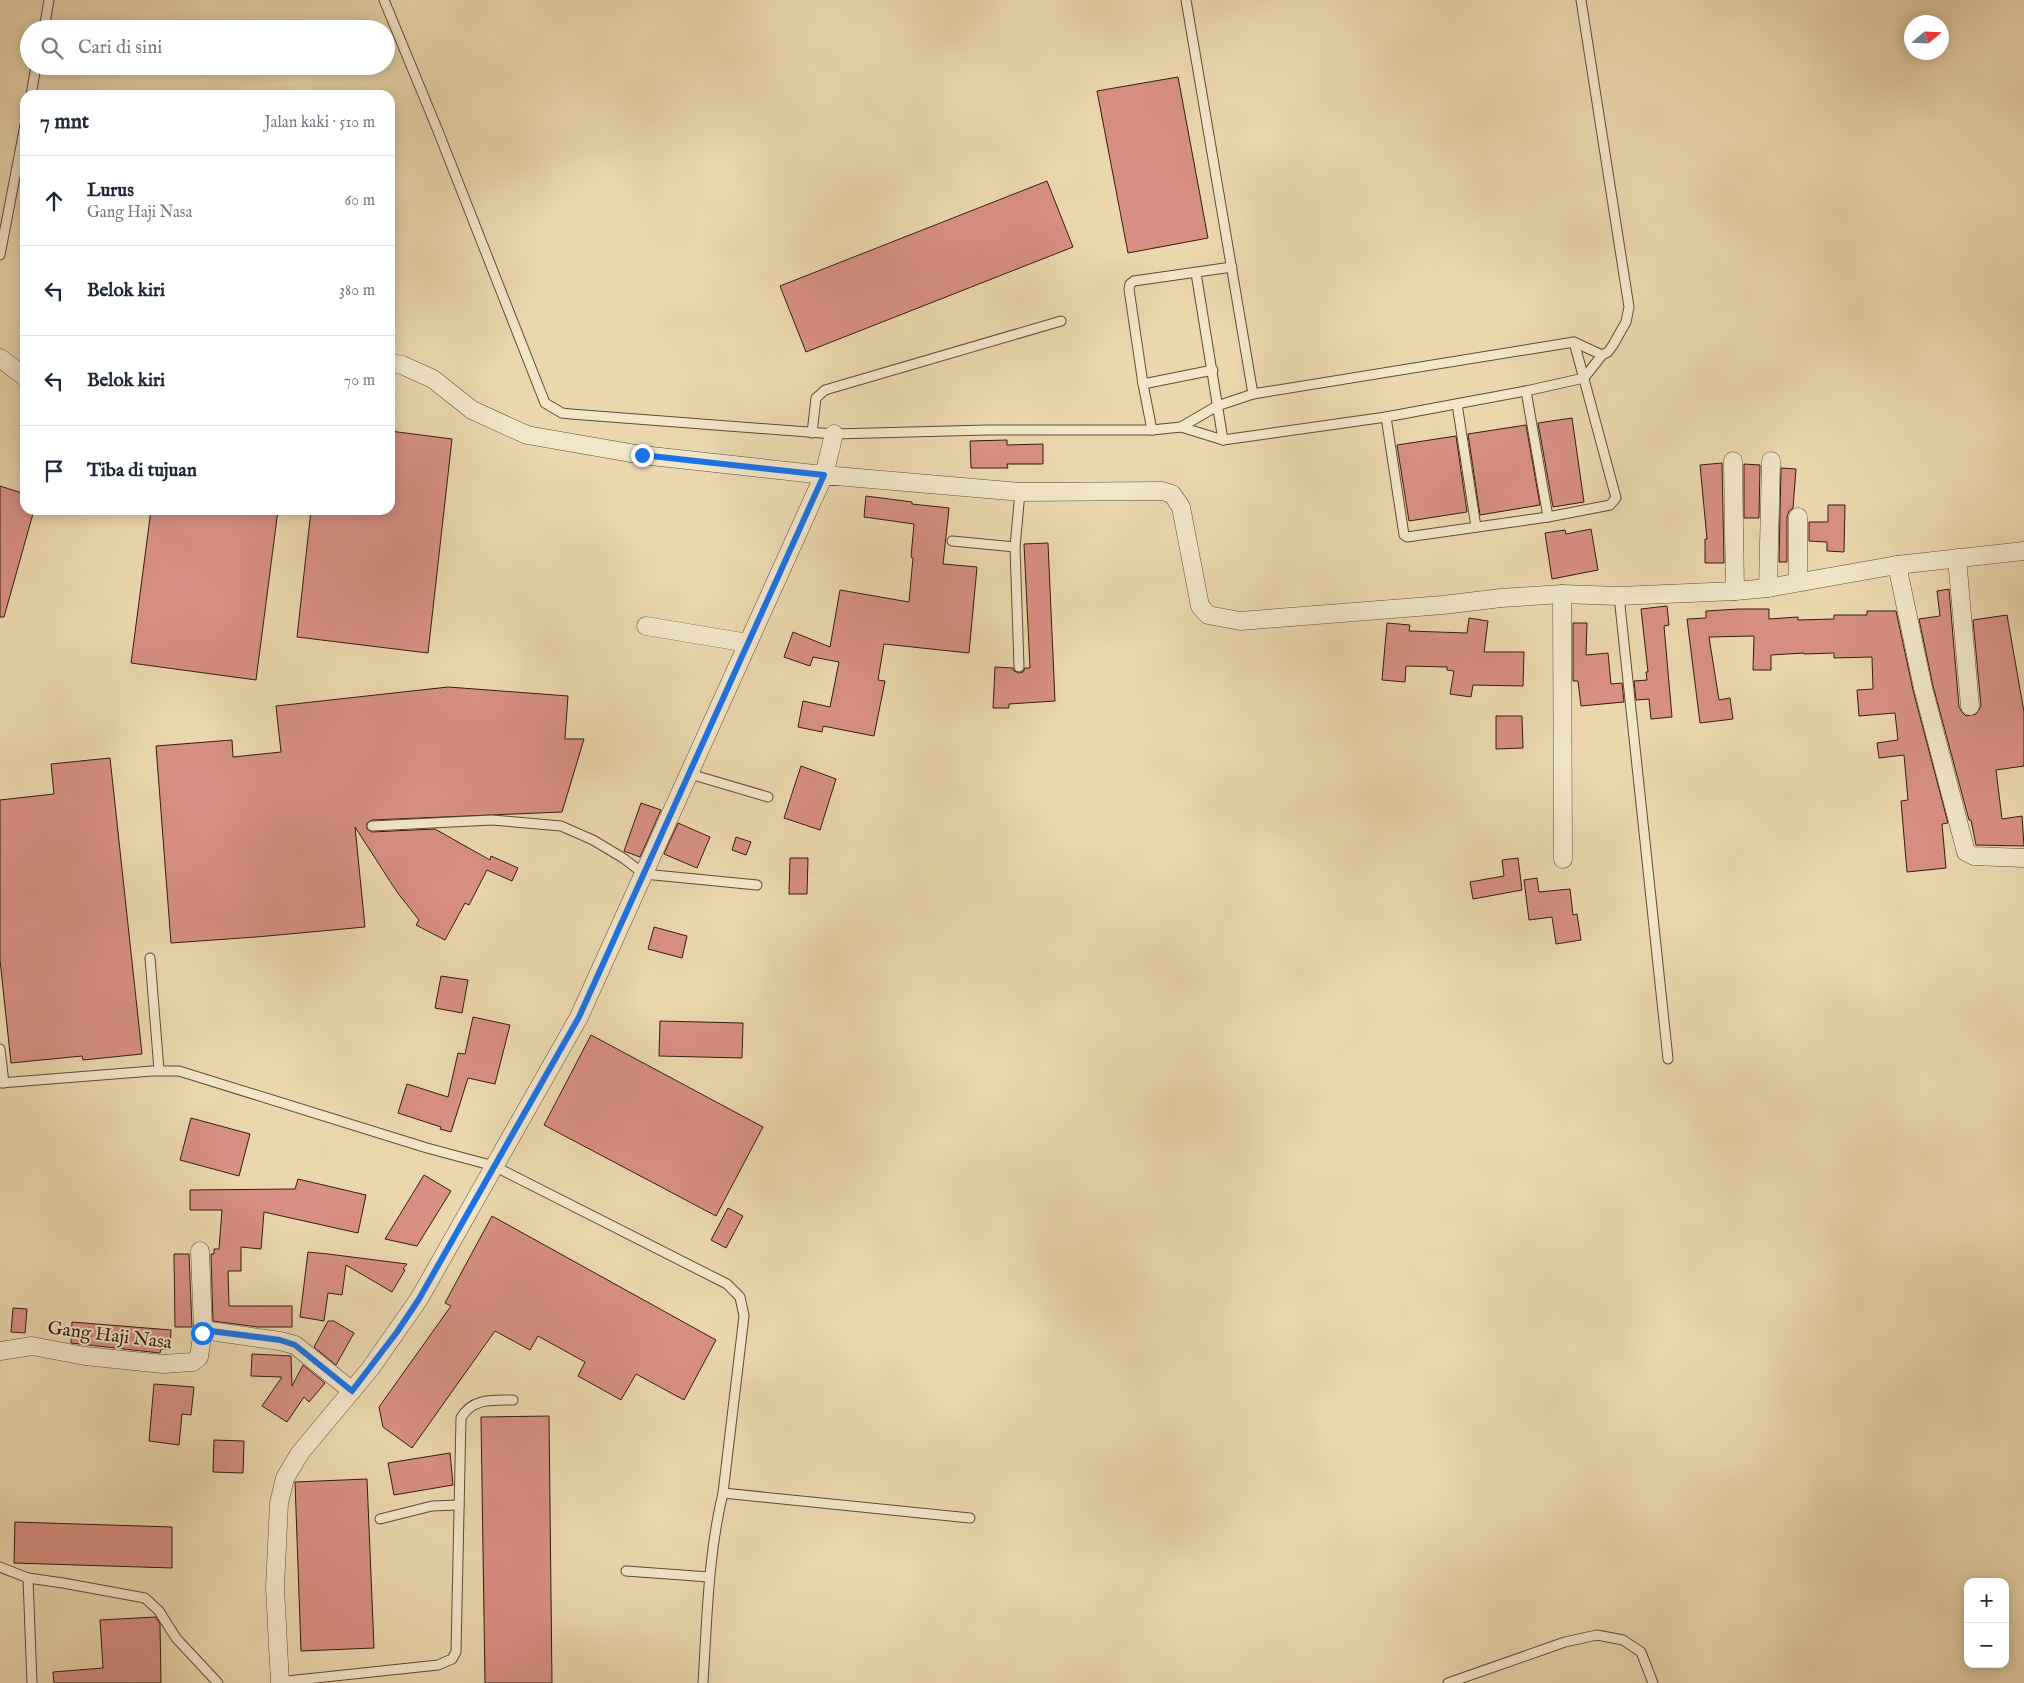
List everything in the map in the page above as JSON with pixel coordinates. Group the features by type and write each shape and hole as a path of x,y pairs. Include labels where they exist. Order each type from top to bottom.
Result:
{"street":[{"path":"0,358 20,373"},
{"path":"395,364 402,365 433,379 472,410 527,435 642,455 824,475 1020,492 1162,491 1172,494 1181,506 1200,606 1208,615 1240,621 1562,594 1619,596 1735,591 1768,588 1897,565 2024,551"},
{"path":"277,1683 275,1588 279,1502 286,1478 294,1462 352,1391 397,1332 419,1299 579,1017 824,475 834,434"},
{"path":"1733,461 1735,591"},
{"path":"1768,588 1771,461"},
{"path":"1798,516 1798,582"},
{"path":"1957,558 1970,706"},
{"path":"1897,565 1923,688 1966,852 1974,856 2024,858"},
{"path":"1562,594 1563,859"},
{"path":"646,626 748,643"},
{"path":"200,1251 203,1330 280,1340 295,1345 352,1391"},
{"name":"Gang Haji Nasa","path":"0,1352 32,1346 85,1356 163,1364 186,1364 193,1362 199,1357 203,1330"}],"lane":[{"path":"46,20 49,0"},
{"path":"384,0 392,20"},
{"path":"1186,0 1253,394"},
{"path":"395,27 545,403 562,413 834,434 988,430 1152,430 1180,427 1223,440 1386,417 1526,392 1584,378 1602,355 1613,345 1626,322 1630,307 1581,0"},
{"path":"32,90 34,75"},
{"path":"0,255 20,151"},
{"path":"1152,430 1143,384 1129,289 1130,284 1134,281 1232,267"},
{"path":"1196,273 1223,440"},
{"path":"812,433 816,398 825,390 1061,321"},
{"path":"1180,427 1217,406 1253,394 1574,342 1602,355"},
{"path":"1386,417 1404,535 1412,538 1548,517 1610,505 1616,498 1574,342"},
{"path":"1143,384 1212,370"},
{"path":"1526,392 1548,517"},
{"path":"1457,404 1476,527"},
{"path":"1019,667 1015,547 1020,492"},
{"path":"952,541 1015,547"},
{"path":"1619,596 1668,1059"},
{"path":"690,774 768,797"},
{"path":"372,826 492,820 561,826 593,840 623,858 644,874 756,885"},
{"path":"150,958 159,1070"},
{"path":"0,1049 2,1083 159,1070 179,1071 427,1148 494,1166 726,1284 740,1297 744,1316 723,1493 709,1577 702,1683"},
{"path":"277,1683 438,1665 452,1659 456,1652 461,1418 470,1406 486,1400 513,1400"},
{"path":"723,1493 970,1518"},
{"path":"380,1519 432,1506 459,1505"},
{"path":"0,1567 28,1578 145,1598 159,1611 176,1638 218,1683"},
{"path":"626,1571 709,1577"},
{"path":"28,1578 32,1683"},
{"path":"1448,1683 1565,1642 1597,1635 1623,1640 1641,1652 1653,1683"}],"building":[{"path":"1178,77 1208,238 1128,253 1097,91"},
{"path":"1047,181 1073,247 806,352 780,286"},
{"path":"1572,418 1584,502 1553,507 1538,423"},
{"path":"1526,425 1540,505 1480,515 1468,434"},
{"path":"395,432 452,439 428,653 297,637 310,515 395,515"},
{"path":"1456,436 1467,512 1409,521 1397,445"},
{"path":"1007,440 1007,445 1043,444 1043,464 1007,464 1008,468 971,468 970,441"},
{"path":"1722,463 1724,563 1705,563 1705,539 1707,539 1700,465"},
{"path":"1744,464 1760,465 1759,518 1744,518"},
{"path":"1781,468 1796,469 1793,508 1789,511 1787,517 1787,562 1779,562"},
{"path":"0,486 20,492 20,515 33,515 4,617 0,617"},
{"path":"866,496 949,508 943,564 977,567 969,653 884,644 878,680 885,681 874,736 823,726 822,732 798,727 803,701 830,707 839,662 813,657 810,666 784,657 793,632 830,647 840,590 909,602 914,524 864,517"},
{"path":"1828,505 1845,505 1844,552 1827,551 1827,542 1809,541 1809,522 1828,522"},
{"path":"150,515 277,515 256,680 131,663"},
{"path":"1591,529 1598,570 1552,579 1545,533 1565,530 1566,534"},
{"path":"1048,543 1055,701 1009,704 1009,708 993,708 995,667 1013,668 1014,671 1019,673 1023,672 1025,668 1030,668 1024,544"},
{"path":"1949,589 1959,707 1966,716 1976,714 1981,706 1973,620 2007,615 2024,712 2024,766 1996,770 2002,819 2022,816 2024,846 1976,845 1971,820 1969,820 1933,686 1919,619 1940,616 1937,591"},
{"path":"1667,606 1669,625 1664,626 1672,717 1651,719 1649,699 1636,700 1634,681 1647,680 1646,672 1648,672 1641,609"},
{"path":"1769,609 1769,619 1798,617 1798,620 1834,619 1834,615 1867,615 1867,611 1896,611 1913,690 1948,823 1942,824 1946,868 1907,872 1901,801 1908,800 1904,755 1879,758 1877,743 1898,740 1895,713 1859,716 1857,690 1873,689 1872,657 1834,658 1834,653 1771,655 1771,670 1753,670 1754,636 1709,637 1719,700 1730,698 1733,719 1700,723 1687,619 1706,618 1706,611"},
{"path":"1469,618 1488,621 1484,652 1524,652 1523,686 1473,685 1471,697 1450,694 1454,671 1447,670 1447,667 1406,666 1405,682 1382,680 1387,623 1410,625 1409,631 1467,633"},
{"path":"1573,623 1587,623 1586,655 1608,653 1611,684 1622,683 1624,702 1581,706 1578,681 1573,681"},
{"path":"448,687 568,696 565,739 584,739 562,812 372,820 367,823 367,829 372,832 435,829 490,860 491,856 518,868 512,881 487,870 469,905 465,903 445,940 416,925 419,920 397,892 355,827 365,927 171,943 156,746 232,740 233,757 281,752 276,706"},
{"path":"1496,716 1522,716 1523,748 1496,749"},
{"path":"110,758 142,1054 83,1060 82,1056 11,1063 0,960 0,800 54,794 51,764"},
{"path":"801,766 836,779 820,830 784,818"},
{"path":"641,803 661,810 640,857 624,851"},
{"path":"678,823 710,837 697,868 664,854"},
{"path":"736,837 751,842 746,855 732,850"},
{"path":"790,858 808,858 807,894 789,894"},
{"path":"1518,858 1522,890 1473,899 1470,882 1504,876 1502,860"},
{"path":"1537,878 1539,892 1570,889 1573,915 1577,914 1581,940 1556,944 1552,917 1529,920 1524,880"},
{"path":"654,927 687,936 682,958 648,949"},
{"path":"441,976 468,980 462,1013 435,1008"},
{"path":"473,1017 510,1025 495,1084 468,1078 451,1132 398,1113 407,1084 448,1097 458,1053 465,1054"},
{"path":"660,1021 743,1023 742,1058 659,1056"},
{"path":"591,1035 763,1127 716,1216 544,1125"},
{"path":"191,1118 250,1134 239,1176 180,1160"},
{"path":"424,1175 451,1191 417,1246 385,1239"},
{"path":"298,1179 366,1195 358,1233 264,1212 261,1249 241,1247 241,1271 228,1271 229,1306 292,1306 292,1327 258,1327 213,1321 211,1254 214,1254 214,1249 219,1249 222,1210 190,1210 190,1190 295,1189"},
{"path":"728,1208 743,1216 726,1248 711,1240"},
{"path":"492,1216 716,1340 684,1400 636,1374 621,1400 578,1376 585,1362 538,1336 530,1350 495,1331 412,1448 383,1427 379,1407 451,1306 445,1303"},
{"path":"308,1252 407,1264 392,1292 346,1265 342,1295 328,1293 324,1321 300,1317"},
{"path":"174,1254 189,1254 192,1327 175,1327"},
{"path":"13,1308 27,1309 25,1333 11,1332"},
{"path":"328,1321 334,1321 354,1333 336,1365 314,1347"},
{"path":"72,1322 171,1330 170,1349 161,1349 160,1353 71,1343"},
{"path":"252,1354 291,1356 292,1386 303,1365 325,1383 309,1402 304,1397 287,1422 262,1406 282,1377 251,1376"},
{"path":"154,1384 194,1387 191,1415 182,1414 179,1445 149,1441"},
{"path":"549,1416 552,1683 485,1683 481,1417"},
{"path":"214,1440 244,1441 243,1473 213,1472"},
{"path":"450,1453 453,1485 394,1495 388,1463"},
{"path":"367,1479 374,1648 301,1651 295,1482"},
{"path":"15,1522 172,1527 172,1568 14,1563"},
{"path":"156,1617 160,1624 161,1683 54,1683 53,1672 103,1668 100,1620"}],"route":[{"path":"202,1333 203,1330 280,1340 295,1345 324,1366 352,1391 397,1332 419,1299 579,1017 824,475 642,455"}]}
